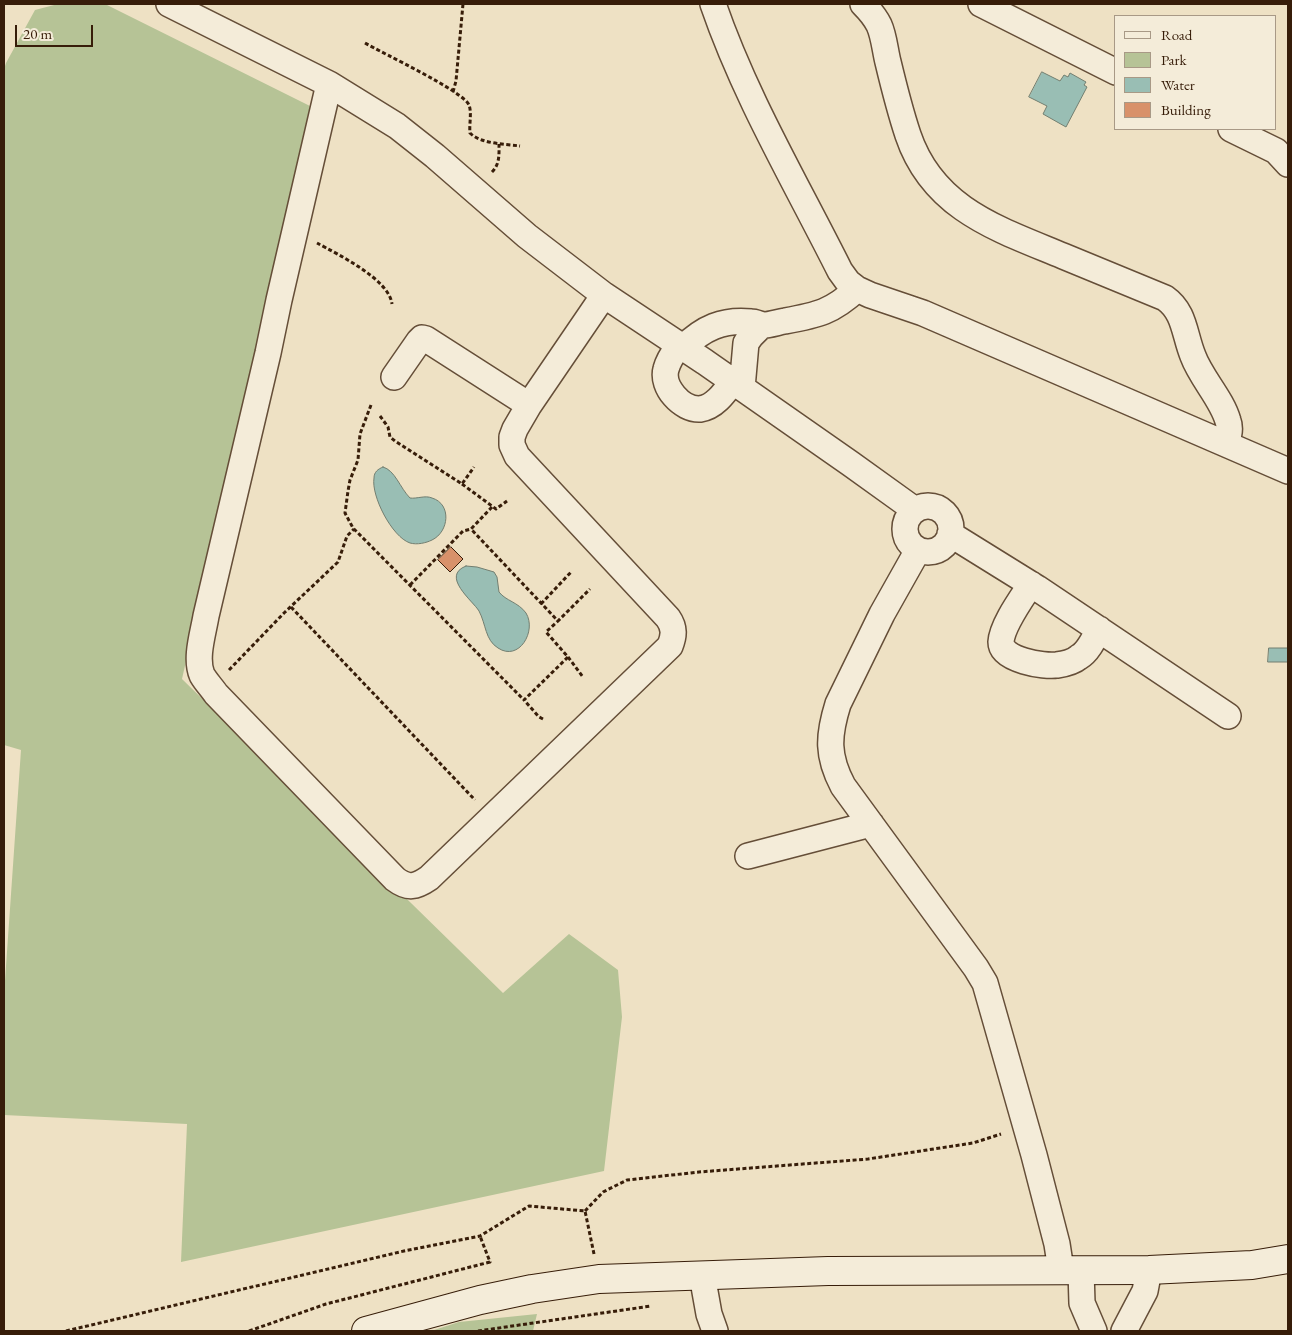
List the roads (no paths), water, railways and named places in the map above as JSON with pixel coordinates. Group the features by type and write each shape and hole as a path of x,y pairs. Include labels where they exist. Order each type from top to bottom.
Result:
{"main road":[{"path":"366,1331 488,1298 599,1279 818,1272 1148,1270 1252,1265 1288,1259"}],"street":[{"path":"169,4 329,84 397,126 527,236 604,295 681,346 914,510"},
{"path":"713,4 729,49 776,146 840,271 848,282 870,295 902,304 1288,471"},
{"path":"863,4 874,16 880,28 895,92 911,143 917,157 932,181 950,199 978,219 1006,233 1147,290 1171,302 1181,317 1193,357 1226,414 1230,428 1226,443"},
{"path":"982,4 1114,71"},
{"path":"329,84 206,616 200,651 200,669 203,677 216,694 395,879 407,886 413,887 429,878 670,646 673,628 663,612 513,451 512,437 530,406 604,295"},
{"path":"1233,130 1276,151 1288,164"},
{"path":"762,325 746,343 737,385 711,405 700,409 689,407 670,391 665,381 665,370 681,346 704,330 736,321 754,322 762,325 816,316 834,307 857,289"},
{"path":"394,377 422,338 530,406"},
{"path":"923,506 932,507 940,510 947,516 951,525 950,534 946,543 938,550 928,552 918,550 909,542 905,531 907,519 914,510 923,506"},
{"path":"950,534 1031,584 1228,716"},
{"path":"918,550 889,601 838,704 830,749 835,771 843,786 910,876 985,983 1057,1244 1071,1270 1094,1331"},
{"path":"1031,584 1005,630 1001,641 1002,647 1007,654 1020,660 1048,666 1070,662 1081,656 1099,629"},
{"path":"748,856 871,824"},
{"path":"1124,1331 1145,1291 1148,1270"},
{"path":"702,1275 714,1331"}],"water":[{"path":"1042,72 1060,81 1064,75 1068,77 1070,73 1086,82 1084,85 1087,87 1066,127 1043,114 1047,106 1029,97"},
{"path":"383,467 394,475 410,498 429,497 438,501 443,506 446,518 445,525 438,536 427,542 416,544 410,543 396,533 379,505 374,486 375,474"},
{"path":"466,566 494,572 497,577 499,592 526,613 529,620 528,636 519,648 513,651 506,651 498,648 491,641 479,611 460,589 457,582 456,576 459,570"},
{"path":"1269,648 1288,648 1288,662 1268,662"}]}
